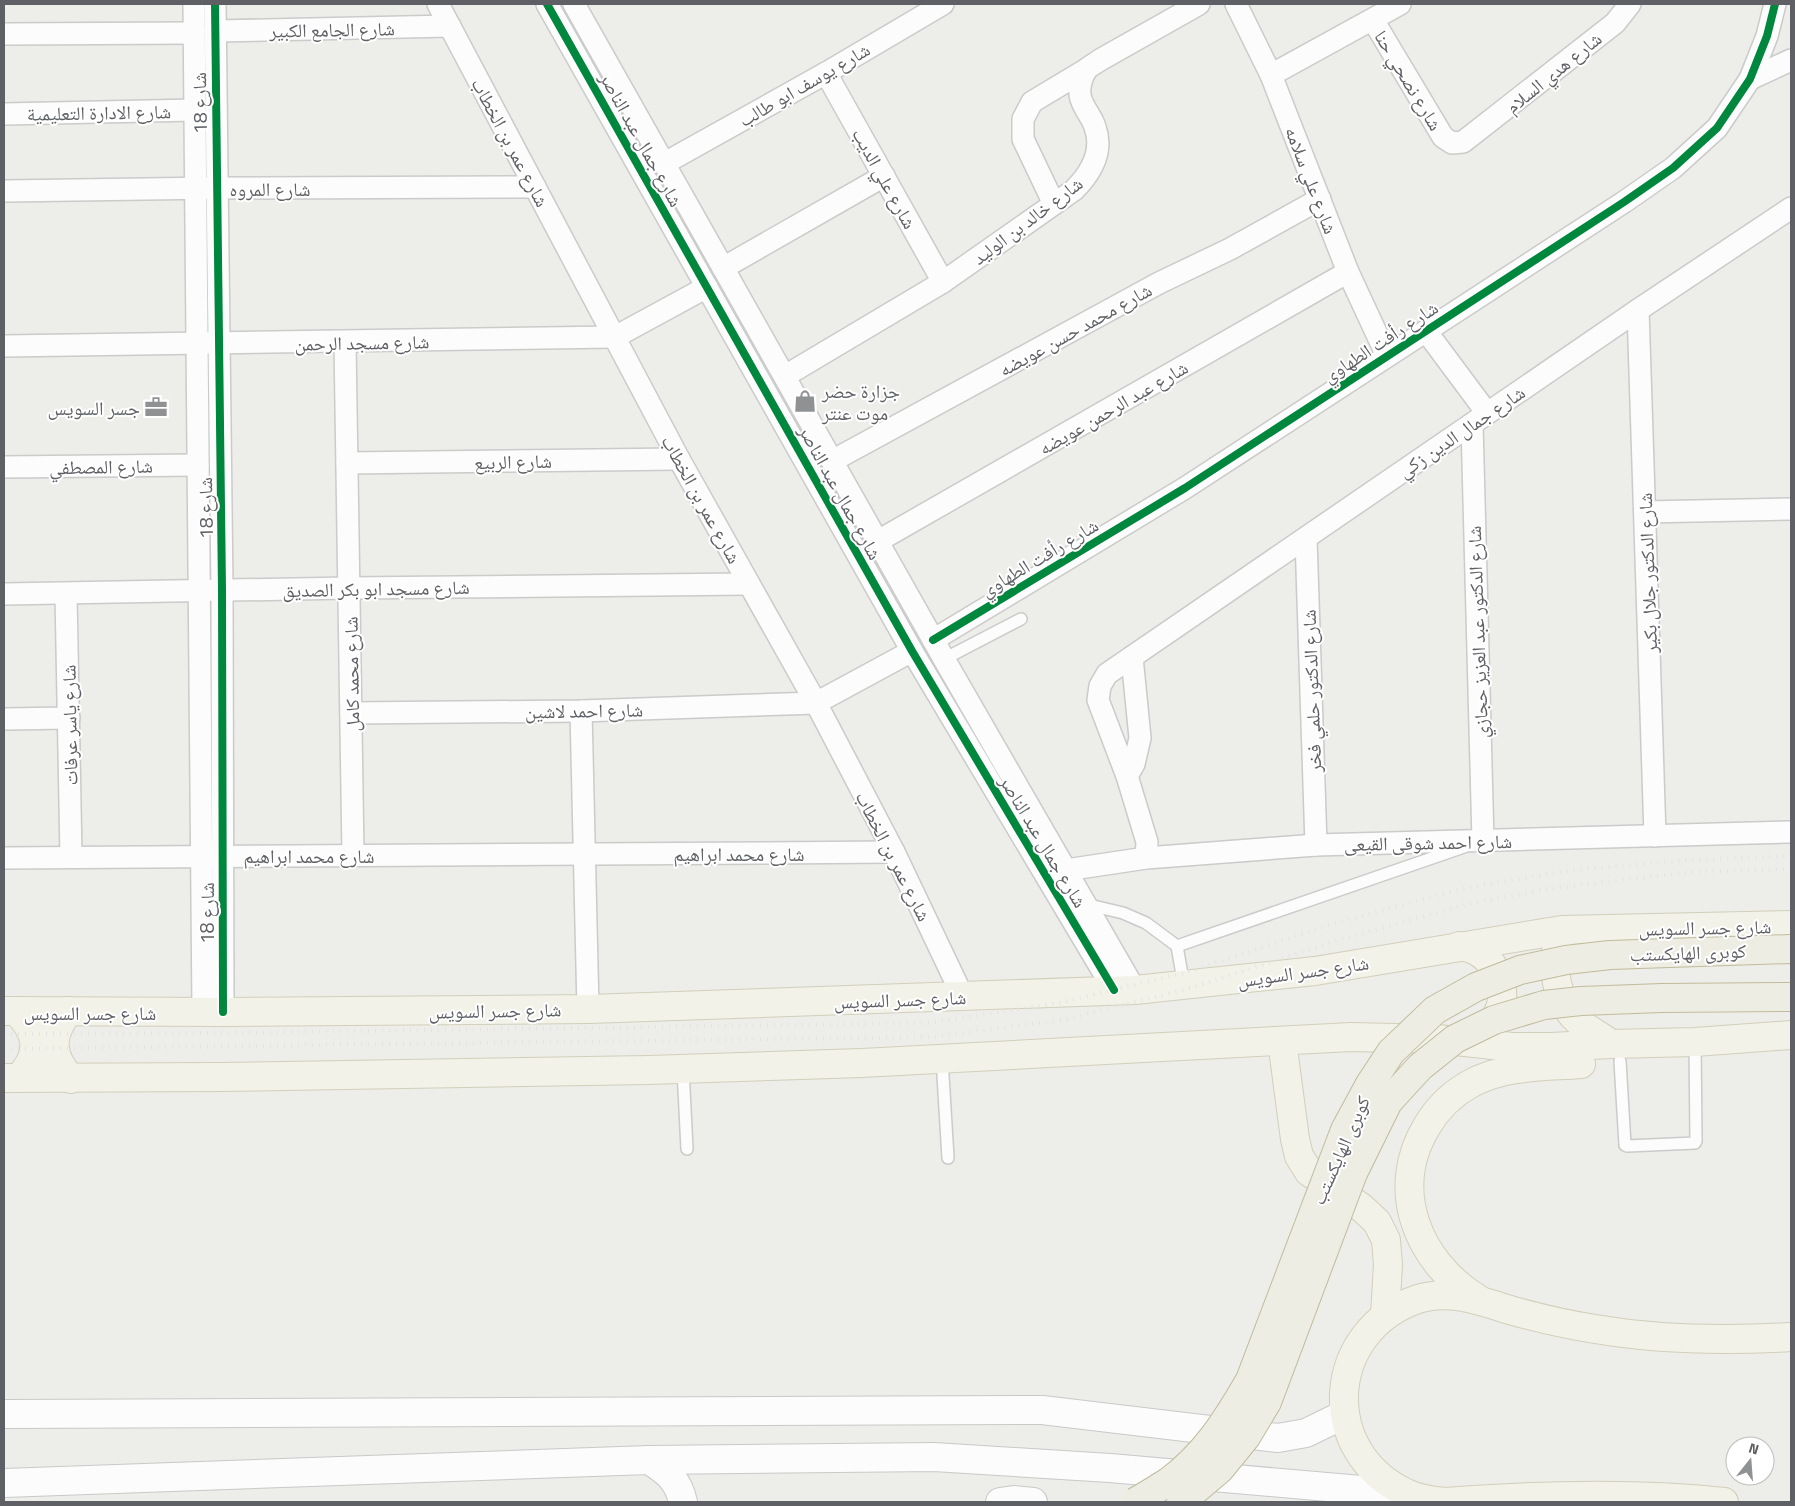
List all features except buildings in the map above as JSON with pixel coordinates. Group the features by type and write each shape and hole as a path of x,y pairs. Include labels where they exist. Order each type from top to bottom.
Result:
{"highway":[{"name":"كوبرى الهايكستب","path":"1135,1502 1168,1482 1201,1453 1228,1419 1250,1380 1345,1130 1370,1084 1391,1052 1435,1010 1476,987 1520,970 1566,960 1610,955 1791,949"},
{"name":"كوبرى الهايكستب","path":"1181,1502 1220,1469 1246,1437 1267,1402 1353,1173 1388,1102 1420,1067 1455,1039 1494,1020 1544,1005 1581,1001 1662,998 1791,997"}],"main road":[{"name":"شارع جسر السويس","path":"10,1011 213,1012 588,1009 1125,990 1184,986 1315,971 1562,930 1791,925"},
{"path":"1562,930 1555,962 1560,994 1568,1009 1578,1021 1616,1052"},
{"path":"1459,946 1475,950 1488,960 1497,974 1502,989 1501,1005 1480,1043"},
{"path":"10,1011 27,1022 34,1036 35,1052 30,1067 11,1078"},
{"path":"69,1011 60,1023 55,1037 55,1053 61,1067 71,1078"},
{"path":"1480,1300 1466,1291 1441,1269 1431,1256 1417,1229 1410,1198 1411,1166 1422,1134 1442,1106 1461,1090 1483,1077 1516,1069 1684,1042 1791,1035"},
{"path":"11,1078 683,1069 942,1059 1351,1037 1394,1037 1512,1047 1616,1052"},
{"path":"1282,1041 1295,1140 1299,1156 1310,1172 1361,1207 1376,1222 1386,1240 1388,1265 1385,1315"},
{"path":"1724,1502 1651,1496 1610,1495 1446,1502 1426,1500 1407,1494 1390,1485 1374,1472 1361,1457 1352,1440 1343,1401 1344,1381 1350,1362 1358,1344 1370,1328 1385,1315 1402,1305 1420,1298 1440,1295 1460,1295 1555,1321 1632,1334 1712,1340 1791,1337"},
{"path":"4,1414 1042,1410 1278,1438 1318,1429 1345,1414"},
{"path":"4,1483 649,1460 934,1457 1110,1468 1407,1494"},
{"path":"649,1460 667,1472 680,1489 683,1502"},
{"path":"1000,1502 1014,1500 1033,1502"}],"street":[{"name":"شارع 18","path":"194,4 205,32 206,188 197,344 199,591 212,856 213,1012"},
{"name":"شارع 18","path":"212,856 222,590 218,344 206,188 195,110 205,32 215,4"},
{"name":"شارع عمر بن الخطاب","path":"438,4 679,458 816,703 894,852 963,996"},
{"name":"شارع جمال عبد الناصر","path":"547,4 912,651 1125,990"},
{"name":"شارع جمال عبد الناصر","path":"576,4 933,640 1085,904 1125,990"},
{"name":"شارع يوسف ابو طالب","path":"665,163 826,73 943,4"},
{"path":"1054,204 1023,139 1023,119 1032,102 1100,60 1199,4"},
{"name":"شارع علي سلامه","path":"1236,4 1271,75 1348,272 1387,356"},
{"name":"شارع هدي السلام","path":"1472,136 1615,23 1630,4"},
{"name":"شارع رأفت الطهاوي","path":"933,640 1185,488 1673,168 1717,128 1750,79 1766,36 1775,4"},
{"path":"1271,75 1386,10"},
{"name":"شارع نصحي حنا","path":"1386,10 1443,137 1452,143 1463,142 1472,136"},
{"name":"شارع الجامع الكبير","path":"4,34 205,32 450,26"},
{"path":"1750,79 1791,60"},
{"name":"شارع خالد بن الوليد","path":"785,376 943,282 1074,190 1086,178 1095,162 1098,146 1096,128 1081,99 1080,83 1087,69"},
{"name":"شارع علي الديب","path":"826,73 943,282"},
{"name":"شارع الادارة التعليمية","path":"4,114 195,110"},
{"path":"724,268 884,176"},
{"name":"شارع المروه","path":"4,192 206,188 535,187"},
{"name":"شارع محمد حسن عويضه","path":"832,461 1150,288 1230,249 1320,200"},
{"name":"شارع جمال الدين زكي","path":"1146,858 1147,842 1127,776 1098,700 1100,686 1107,674 1638,310 1791,208"},
{"name":"شارع عبد الرحمن عويضه","path":"878,541 1348,272"},
{"name":"شارع مسجد الرحمن","path":"4,346 615,337 706,286"},
{"name":"شارع الدكتور جلال بكير","path":"1638,310 1656,836"},
{"path":"1426,331 1479,419"},
{"name":"شارع محمد كامل","path":"345,342 353,855"},
{"name":"شارع الدكتور عبد العزيز حجازي","path":"1479,419 1483,841"},
{"name":"شارع الربيع","path":"348,463 679,458"},
{"name":"شارع المصطفي","path":"4,467 198,465"},
{"path":"1645,512 1791,509"},
{"name":"شارع الدكتور حلمي فخر","path":"1306,538 1316,845"},
{"name":"شارع مسجد ابو بكر الصديق","path":"4,594 748,584"},
{"name":"شارع ياسر عرفات","path":"66,594 71,857"},
{"path":"816,703 912,651"},
{"path":"1127,776 1138,751 1140,738 1132,657"},
{"name":"شارع احمد لاشين","path":"352,713 581,711 816,703"},
{"path":"581,711 588,1009"},
{"path":"4,719 68,718"},
{"name":"شارع احمد شوقى القيعى","path":"1066,870 1146,858 1316,845 1791,832"},
{"name":"شارع محمد ابراهيم","path":"4,858 894,852"}],"lane":[{"path":"944,659 1020,619"},
{"path":"1178,946 1483,841"},
{"path":"1085,904 1123,913 1146,923 1178,946 1184,986"},
{"path":"1616,1052 1626,1146 1695,1143 1684,1042"},
{"path":"942,1059 948,1158"},
{"path":"683,1069 687,1149"}],"railway":[{"path":"4,1034 221,1033 929,1023 1058,1003 1184,973 1333,924 1465,888 1573,870 1690,860 1791,856"},
{"path":"4,1049 931,1037 1064,1020 1191,988 1338,940 1469,904 1548,889 1691,872 1791,869"}],"cycle path":[{"path":"215,4 222,590 223,1012"},
{"path":"547,4 912,651 1114,990"},
{"path":"933,640 1185,488 1624,202 1673,168 1717,128 1750,79 1767,36 1775,4"}],"place":[{"name":"جزارة حضر موت عنتر","path":"805,401"},
{"name":"جسر السويس","path":"156,407"}]}
